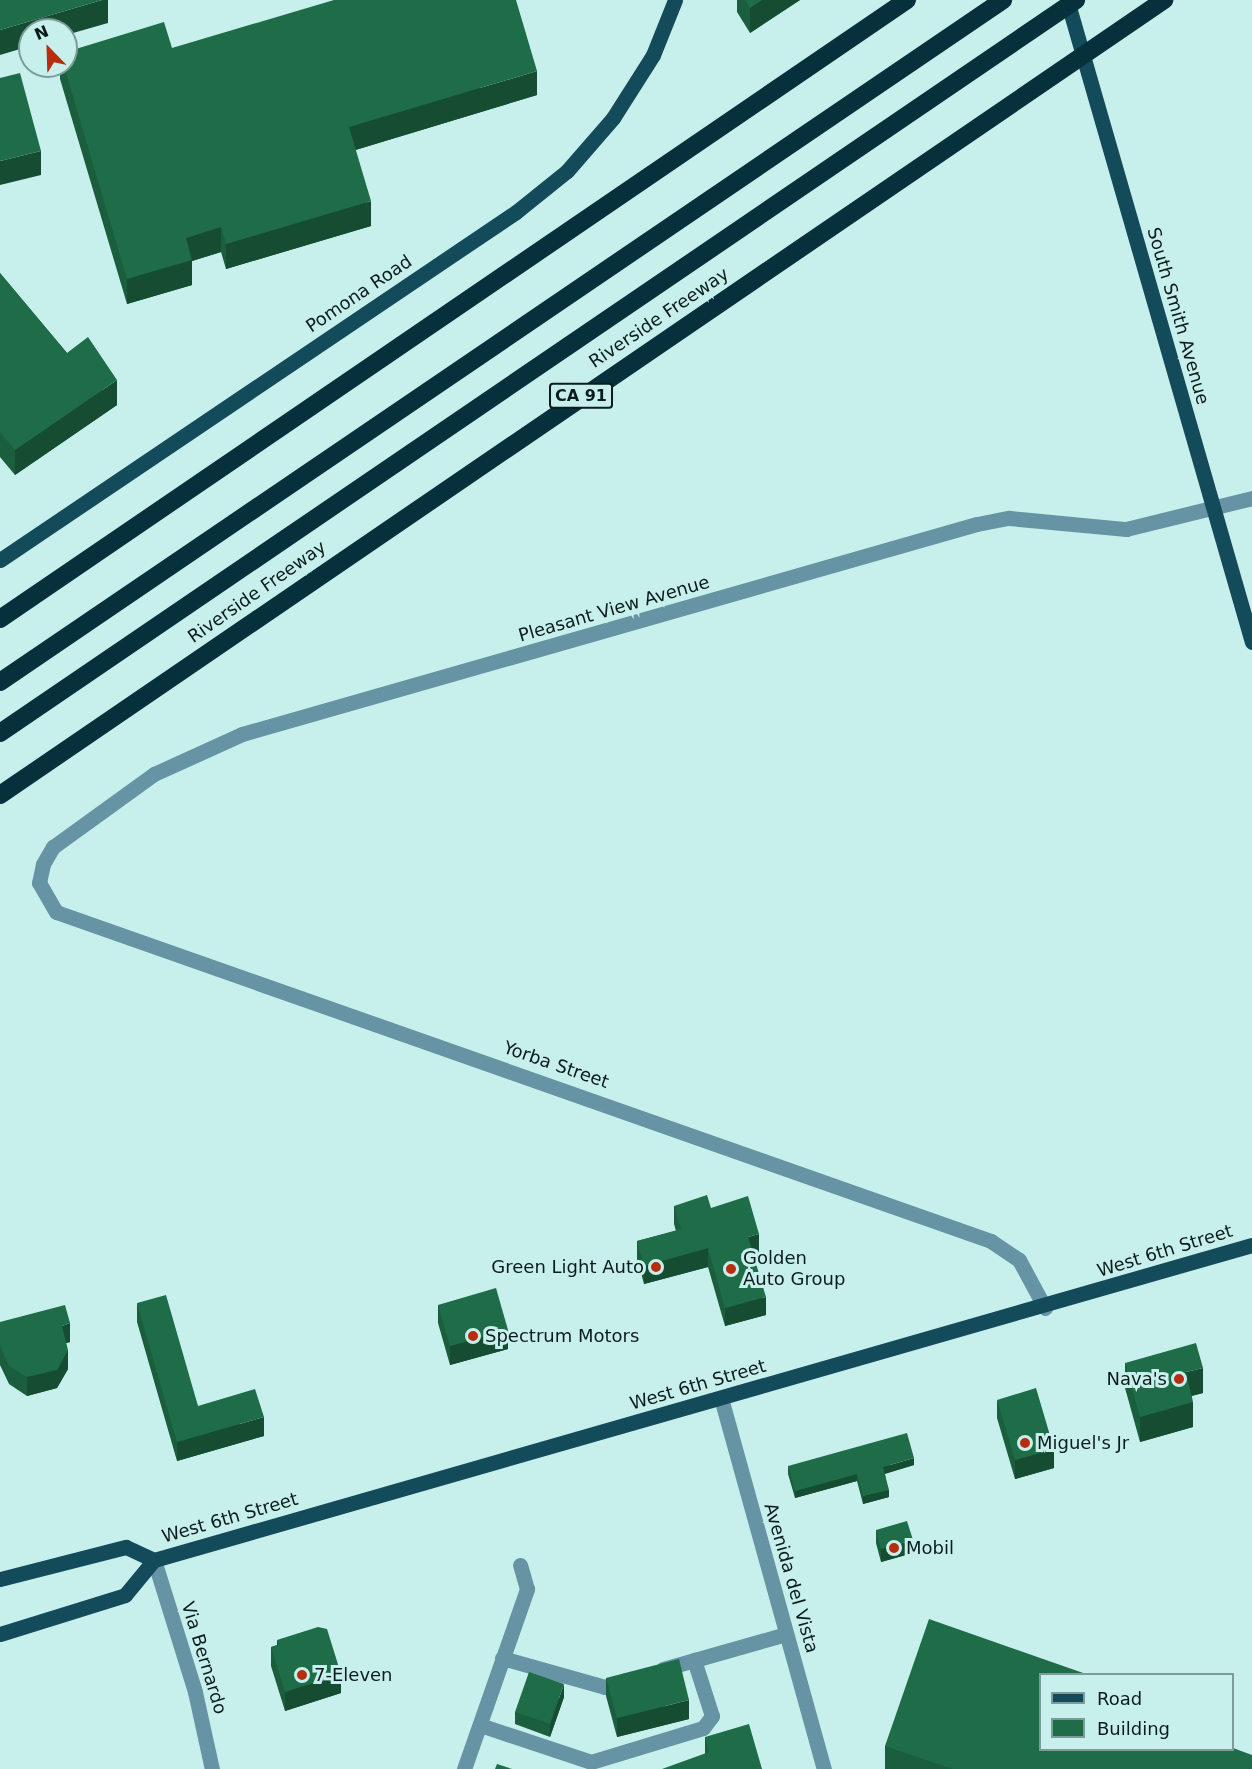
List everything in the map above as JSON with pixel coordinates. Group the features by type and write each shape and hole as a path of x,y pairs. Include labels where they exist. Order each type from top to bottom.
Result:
{"highway":[{"path":"0,619 906,0"},
{"path":"0,682 1003,0"},
{"path":"0,733 1076,0"},
{"name":"Riverside Freeway","path":"0,795 1164,0"}],"main road":[{"name":"Pomona Road","path":"0,560 516,212 567,171 625,100 653,55 675,0"},
{"name":"South Smith Avenue","path":"1067,0 1252,642"},
{"name":"West 6th Street","path":"0,1634 125,1594 154,1560 1045,1308 1252,1245"},
{"name":"West 6th Street","path":"0,1579 126,1546 154,1560"}],"street":[{"name":"Pleasant View Avenue","path":"39,883 53,847 154,774 216,742 977,524 1009,518 1126,529 1252,498"},
{"name":"Yorba Street","path":"39,883 56,912 97,928 991,1241 1019,1260 1045,1308"},
{"name":"Avenida del Vista","path":"721,1398 824,1769"},
{"name":"Via Bernardo","path":"154,1560 195,1692 212,1769"},
{"path":"464,1769 527,1589 520,1565"},
{"path":"502,1658 605,1687 786,1634"},
{"path":"480,1725 591,1762 703,1728 712,1716 694,1660"}],"building":[{"path":"0,0 102,0 41,18 18,18 18,25 0,30"},
{"path":"334,0 516,0 537,71 349,127 371,201 226,244 221,227 186,238 192,260 127,279 68,78 78,78 78,48 164,22 172,48"},
{"path":"745,0 762,0 750,8"},
{"path":"18,74 18,78 21,78 41,151 0,161 0,78"},
{"path":"0,273 67,353 88,337 117,380 15,450 0,432"},
{"name":"Golden Auto Group","path":"707,1195 711,1208 748,1196 759,1234 748,1237 766,1297 725,1308 708,1248 644,1266 637,1241 681,1229 674,1206"},
{"path":"496,1288 508,1330 450,1346 438,1305"},
{"path":"166,1295 198,1406 255,1389 264,1417 177,1442 137,1303"},
{"path":"65,1305 70,1323 62,1326 68,1350 57,1370 27,1377 9,1366 0,1346 0,1322"},
{"path":"1196,1343 1203,1368 1186,1372 1193,1402 1140,1417 1125,1363"},
{"name":"Miguel's Jr","path":"1036,1388 1054,1449 1015,1460 997,1400"},
{"path":"907,1433 914,1458 883,1467 889,1490 863,1496 857,1474 795,1491 788,1466"},
{"path":"907,1521 913,1540 881,1549 876,1530"},
{"path":"929,1619 1083,1673 1039,1673 1039,1751 1234,1751 1234,1748 1252,1755 1252,1769 953,1769 885,1746"},
{"path":"318,1627 327,1629 341,1674 285,1692 271,1647 279,1645 277,1640"},
{"path":"679,1659 689,1700 617,1718 606,1678"},
{"path":"529,1672 564,1684 550,1724 515,1712"},
{"path":"749,1724 762,1769 662,1769 709,1752 705,1737"},
{"path":"497,1764 512,1769 495,1769"}],"place":[{"name":"Green Light Auto","path":"656,1267"},
{"name":"Golden Auto Group","path":"731,1269"},
{"name":"Spectrum Motors","path":"473,1336"},
{"name":"Nava's","path":"1179,1379"},
{"name":"Miguel's Jr","path":"1025,1443"},
{"name":"Mobil","path":"894,1548"},
{"name":"7-Eleven","path":"302,1675"}]}
